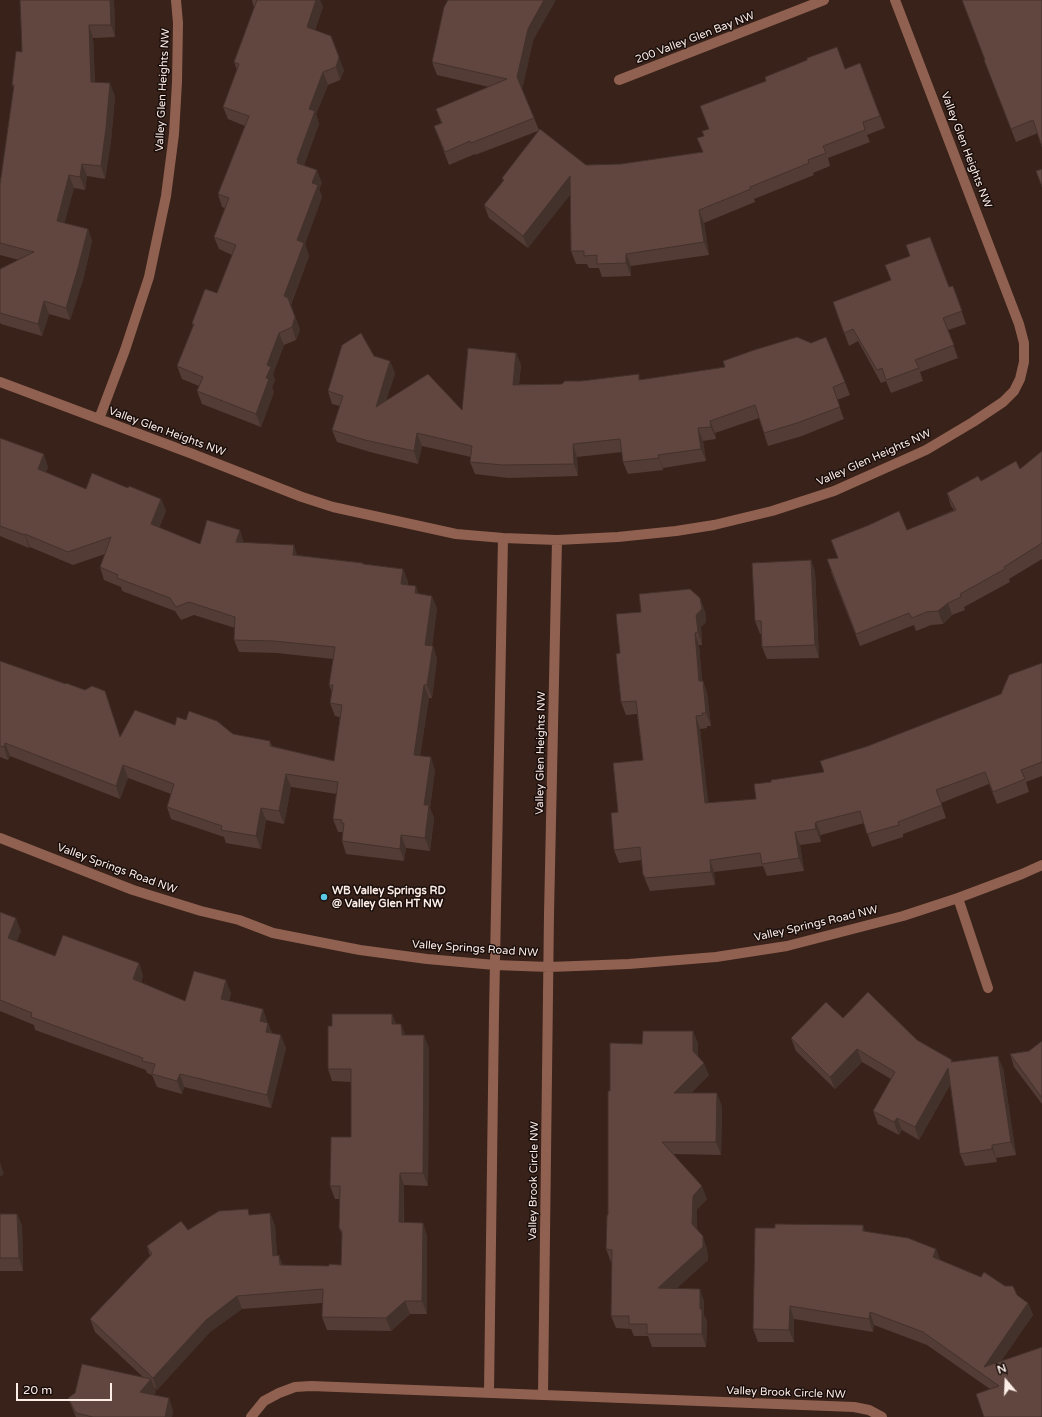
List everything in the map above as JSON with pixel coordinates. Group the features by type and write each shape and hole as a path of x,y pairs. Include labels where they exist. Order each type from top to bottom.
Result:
{"street":[{"name":"Valley Glen Heights NW","path":"176,0 178,23 177,90 174,134 166,196 149,277 125,350 99,419 302,497 332,507 456,534 503,538 557,540 618,537 676,531 714,525 772,511 834,491 926,450 1003,402 1014,391 1020,379 1024,362 1024,343 1019,324 895,0"},
{"name":"200 Valley Glen Bay NW","path":"619,80 824,0"},
{"path":"0,382 99,419"},
{"path":"489,1392 503,538"},
{"name":"Valley Glen Heights NW","path":"549,967 557,540"},
{"name":"Valley Springs Road NW","path":"0,838 133,890 201,911 239,920 274,933 360,950 427,959 495,965 549,967 630,964 716,957 787,946 903,916 958,898 1042,865"},
{"path":"958,898 988,988"},
{"name":"Valley Brook Circle NW","path":"543,1395 549,967"},
{"name":"Valley Brook Circle NW","path":"251,1417 264,1401 279,1393 295,1387 319,1386 854,1407 869,1410 882,1417"}],"building":[{"path":"20,0 110,0 111,25 89,25 91,82 110,83 101,166 82,164 80,177 69,175 57,221 88,229 66,308 44,301 38,324 0,313 0,269 34,252 0,243 0,184 14,85 12,85 16,51 22,52"},
{"path":"257,0 316,0 307,27 331,36 339,57 336,67 323,72 309,109 315,111 297,160 297,163 317,170 312,183 318,185 297,240 304,243 284,296 288,298 295,317 292,327 279,333 267,365 271,367 266,378 269,379 256,414 197,391 203,377 177,366 194,324 192,323 205,289 217,293 236,245 214,237 229,198 218,194 249,116 223,107 239,64 234,62"},
{"path":"448,0 544,0 528,29 517,77 534,118 471,143 470,141 445,152 434,126 442,123 436,109 507,79 432,62 444,7"},
{"path":"962,0 1042,0 1042,147 1033,120 1011,129"},
{"path":"837,47 845,69 860,63 880,116 863,122 865,130 823,146 826,153 808,160 809,163 699,210 704,242 626,254 626,263 597,264 597,255 584,256 584,251 571,251 570,176 523,236 484,205 504,180 502,178 540,129 586,165 621,164 703,152 697,138 704,136 702,131 709,129 700,106 766,81 765,77 807,60 807,58"},
{"path":"1042,169 1042,187 1036,171"},
{"path":"930,237 949,287 953,286 962,311 943,318 954,345 915,360 919,368 886,380 882,368 877,370 853,329 844,333 833,302 891,280 885,265 910,256 906,245"},
{"path":"361,333 374,356 390,361 376,407 428,374 462,410 468,348 516,353 513,385 562,384 565,381 581,381 639,374 639,380 725,367 723,361 797,337 811,343 826,337 845,382 833,387 840,407 797,423 764,433 755,405 710,421 711,427 698,428 701,449 658,455 659,458 623,462 620,439 573,444 574,464 503,465 470,462 472,446 417,433 414,451 365,440 332,430 343,396 328,391 342,345"},
{"path":"0,438 44,454 38,469 86,489 92,473 128,488 129,486 161,499 151,524 200,544 207,520 240,530 236,542 294,545 293,555 403,569 401,584 416,586 415,593 432,596 425,645 433,646 427,685 424,685 414,755 431,757 424,805 429,805 425,838 401,835 400,849 342,841 344,823 341,823 342,820 333,819 338,782 286,774 279,811 261,808 256,836 221,830 222,826 167,807 174,784 123,765 116,786 5,743 4,747 0,746 0,661 85,690 92,686 105,691 120,737 135,710 175,725 177,717 186,720 189,711 217,721 233,734 270,741 270,746 334,761 342,705 330,703 333,685 329,685 335,647 273,641 234,640 235,617 189,602 176,607 170,598 117,578 118,575 100,567 111,537 68,552 25,534 0,526"},
{"path":"1042,451 1042,543 1004,567 1005,569 960,594 961,597 948,603 938,611 926,612 912,618 909,613 856,634 827,559 838,558 831,540 899,511 907,530 956,510 947,493 978,476 981,481 1016,461 1020,469"},
{"path":"811,560 815,645 762,647 761,621 755,621 752,563"},
{"path":"690,589 700,598 702,609 696,615 698,632 695,633 699,681 703,681 706,713 696,716 705,803 756,799 754,784 824,772 820,761 868,746 1001,694 1009,675 1042,663 1042,762 1021,770 1025,779 993,792 985,772 936,790 942,805 898,822 899,825 867,834 860,811 816,822 816,829 795,832 799,858 762,864 760,853 710,860 711,872 645,878 643,875 640,847 614,850 611,813 618,812 613,763 643,760 636,701 621,702 616,654 620,653 616,614 641,612 639,594"},
{"path":"0,912 16,918 8,938 55,956 63,935 139,963 133,979 185,1001 194,971 226,980 221,999 263,1009 260,1021 268,1023 266,1032 281,1035 267,1095 180,1074 177,1081 152,1074 155,1064 142,1061 143,1058 31,1017 32,1013 0,1000"},
{"path":"868,992 917,1040 952,1060 951,1062 998,1056 1011,1142 992,1145 992,1149 960,1154 948,1068 915,1127 897,1118 894,1122 873,1111 895,1072 857,1049 830,1077 791,1038 826,1002 843,1018"},
{"path":"332,1014 392,1014 392,1024 401,1024 402,1035 424,1035 423,1173 400,1173 399,1222 423,1223 422,1301 405,1301 386,1318 322,1317 323,1289 237,1296 206,1320 153,1378 90,1319 152,1254 147,1246 181,1221 188,1230 219,1211 248,1209 249,1215 270,1213 273,1256 279,1255 280,1265 341,1265 342,1231 339,1228 340,1186 330,1186 331,1137 351,1137 351,1069 328,1069 328,1026 332,1026"},
{"path":"643,1031 693,1031 693,1051 704,1063 674,1093 717,1093 716,1142 662,1142 702,1186 693,1196 692,1224 703,1236 703,1247 658,1288 700,1289 702,1334 647,1334 647,1324 629,1324 629,1316 611,1316 612,1250 606,1249 608,1215 608,1091 610,1091 610,1043 642,1044"},
{"path":"1042,1041 1042,1098 1010,1054 1029,1051"},
{"path":"0,1214 17,1214 19,1258 0,1258"},
{"path":"775,1224 863,1225 863,1231 908,1238 936,1249 933,1257 981,1277 984,1272 1005,1286 1013,1286 1017,1295 1028,1303 984,1367 1042,1347 1042,1417 984,1417 976,1394 999,1386 923,1332 870,1312 869,1319 790,1306 789,1330 753,1329 755,1228 775,1228"},
{"path":"82,1364 151,1379 140,1392 169,1398 165,1417 93,1417 76,1413 68,1398 75,1393"}],"place":[{"name":"WB Valley Springs RD @ Valley Glen HT NW","path":"324,897"}]}
